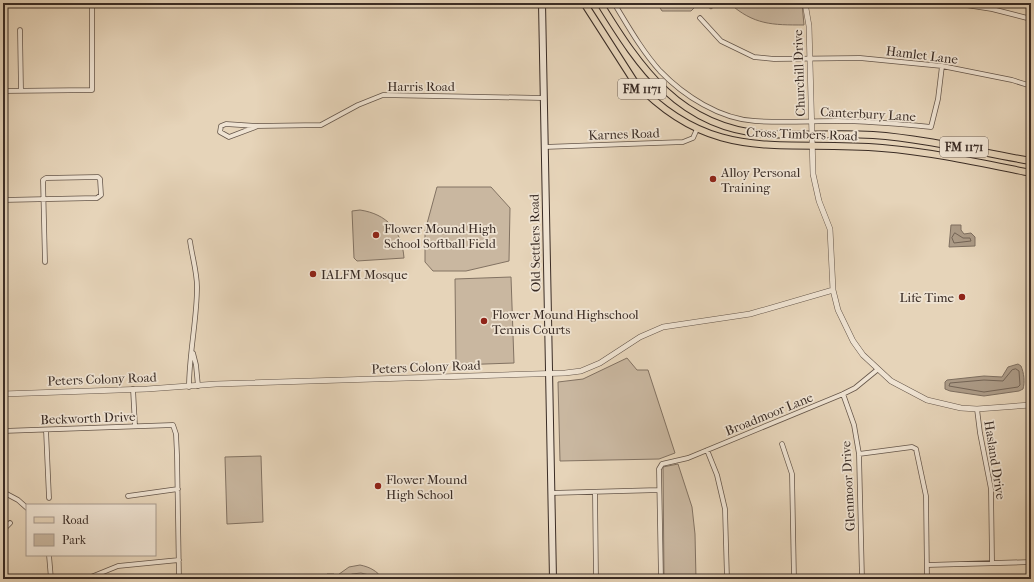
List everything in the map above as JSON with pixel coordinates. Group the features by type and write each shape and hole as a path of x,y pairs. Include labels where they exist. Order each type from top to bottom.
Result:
{"main road":[{"name":"Cross Timbers Road","path":"584,3 634,81 659,105 697,128 715,136 744,144 768,146 847,146 908,150 1031,173"},
{"name":"Cross Timbers Road","path":"600,3 649,75 677,101 719,124 736,130 765,134 868,135 911,139 957,146 1028,161"},
{"name":"Old Settlers Road","path":"542,4 553,579"},
{"path":"625,67 636,58"},
{"path":"1023,171 1028,161"}],"street":[{"path":"3,91 92,90 92,3"},
{"path":"516,3 542,4"},
{"name":"Canterbury Lane","path":"614,3 640,45 661,71 699,101 722,113 754,121 893,123 932,127 938,99 942,66"},
{"name":"Churchill Drive","path":"805,3 809,26 813,174 817,194 830,229 833,290 838,310 850,336 863,355 877,370 891,381 926,400 961,408 978,409 1031,405"},
{"path":"953,3 992,9 1031,19"},
{"name":"Hamlet Lane","path":"700,18 721,41 754,57 774,59 860,58 942,66 1012,80 1031,86"},
{"path":"20,30 21,91"},
{"name":"Harris Road","path":"258,126 229,137 220,132 221,126 226,124 258,126 321,125 358,105 383,95 543,98"},
{"name":"Karnes Road","path":"544,147 683,142 693,138 697,128"},
{"path":"3,200 43,200 97,198 101,195 100,179 98,177 46,178 43,180 43,200 45,262"},
{"path":"189,387 189,365 192,353 197,284 190,241"},
{"name":"Peters Colony Road","path":"3,394 198,386 548,375 573,372 594,366 608,359 640,337 663,327 750,314 833,290"},
{"path":"192,353 196,365 198,386"},
{"name":"Broadmoor Lane","path":"659,490 659,469 662,464 683,460 843,394 855,388 877,370"},
{"path":"134,389 135,426"},
{"name":"Glenmoor Drive","path":"843,394 854,425 860,454 862,579"},
{"name":"Hasland Drive","path":"978,409 980,433 991,489 992,562"},
{"name":"Beckworth Drive","path":"3,431 173,425 176,434 178,489"},
{"path":"46,430 49,498"},
{"path":"782,444 787,455 792,474 794,579"},
{"path":"860,454 912,447 916,449 926,496 927,579"},
{"path":"707,450 716,475 725,509 728,579"},
{"path":"128,496 178,489 179,579"},
{"path":"551,493 659,490 661,579"},
{"path":"3,492 18,500 26,507"},
{"path":"595,492 596,579"},
{"path":"3,530 10,523"},
{"path":"49,556 51,579"},
{"path":"86,579 104,573 118,566 179,560"},
{"path":"927,565 1031,562"}],"green space":[{"path":"657,3 719,3 711,9 705,5 695,7 691,11 662,11"},
{"path":"729,3 802,3 804,25 782,25 755,20"},
{"path":"437,187 491,187 510,208 509,261 466,271 433,271 425,262 425,231"},
{"name":"Flower Mound High School Softball Field","path":"360,210 378,215 391,225 400,240 404,258 357,261 354,258 352,211"},
{"name":"Flower Mound Highschool Tennis Courts","path":"511,277 514,363 456,365 455,279"},
{"path":"627,358 637,370 648,370 675,453 659,459 560,461 558,382 583,379"},
{"path":"261,456 263,522 227,524 225,457"},
{"path":"678,464 692,507 695,534 696,579 664,579 663,467"},
{"path":"360,565 373,570 383,579 374,579 369,575 361,573 352,574 343,579 328,579 327,574 334,574 335,577 349,567"}],"water":[{"path":"951,225 961,225 961,230 964,234 971,233 975,237 975,246 949,247"},
{"path":"1018,364 1021,366 1024,380 1023,389 1019,391 984,396 945,389 945,382 947,380 984,376 1002,377 1008,367"}],"place":[{"name":"Alloy Personal Training","path":"713,179"},
{"name":"Flower Mound High School Softball Field","path":"376,235"},
{"name":"IALFM Mosque","path":"313,274"},
{"name":"Life Time","path":"962,297"},
{"name":"Flower Mound Highschool Tennis Courts","path":"484,321"},
{"name":"Flower Mound High School","path":"378,486"}]}
